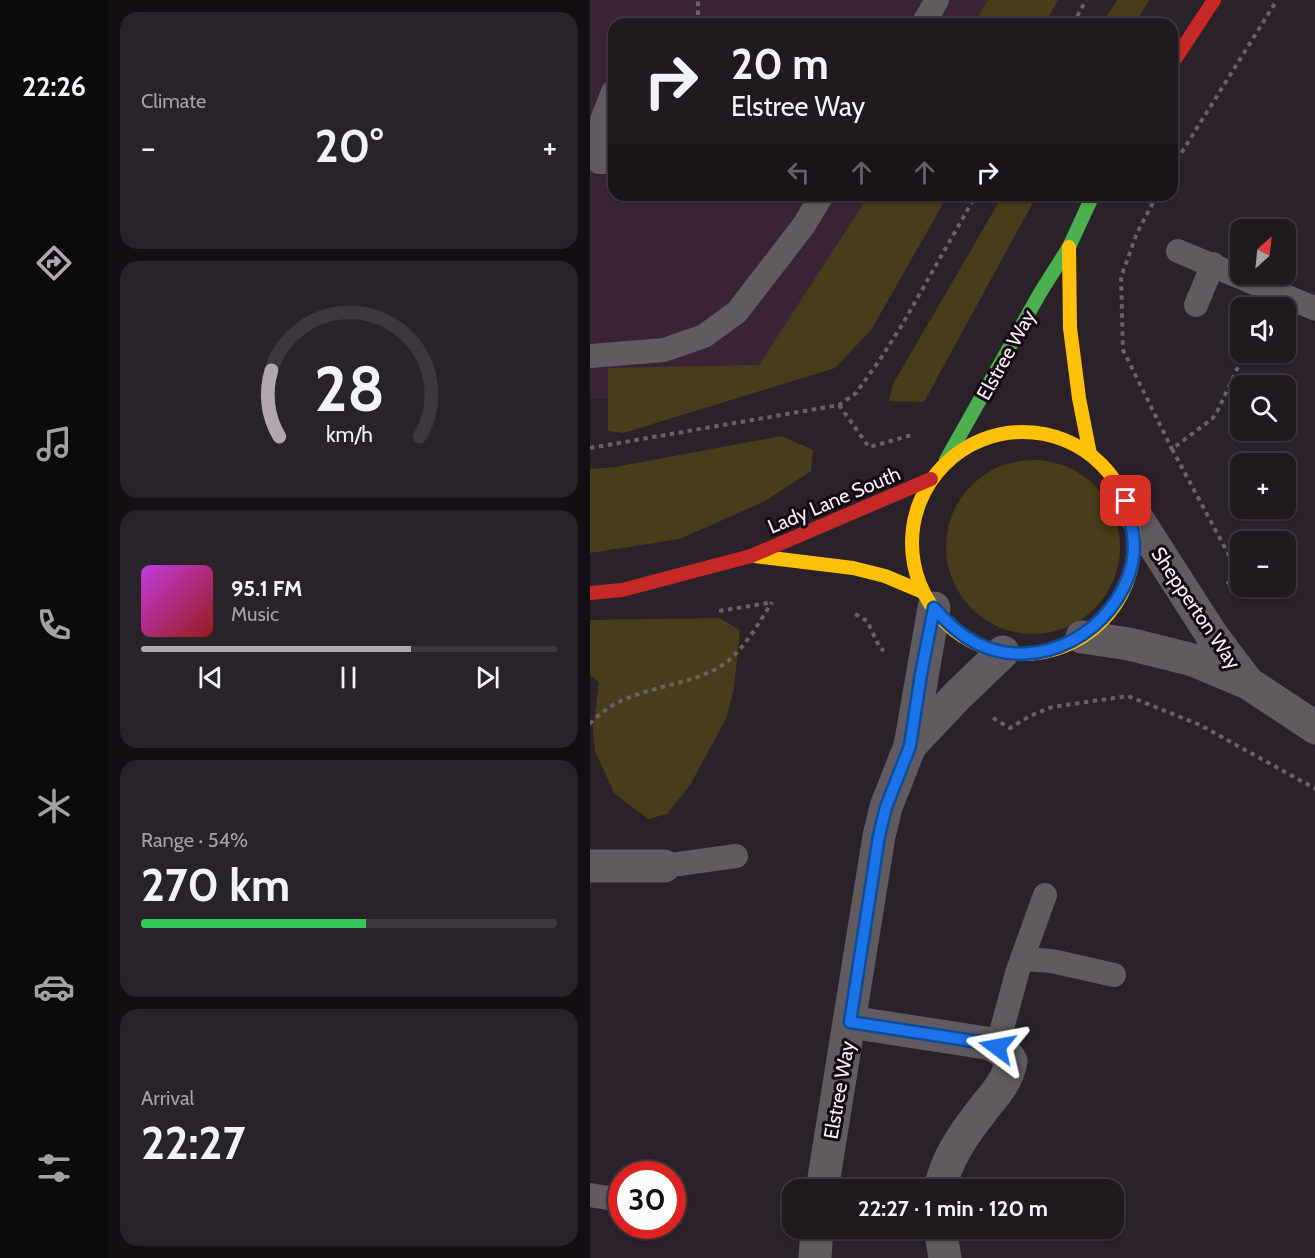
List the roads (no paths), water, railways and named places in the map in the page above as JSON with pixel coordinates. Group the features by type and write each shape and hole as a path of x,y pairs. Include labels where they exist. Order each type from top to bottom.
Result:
{"main road":[{"path":"1178,55 1214,0"},
{"name":"Elstree Way","path":"943,465 1040,293 1069,247 1089,201"},
{"name":"Elstree Way","path":"1069,247 1070,328 1079,398 1090,454"},
{"path":"1030,431 1062,438 1090,454 1111,475 1126,501 1134,532 1132,563 1122,592 1105,617 1082,637 1057,648 1030,654 1003,652 977,644 953,629 928,600 914,564 912,534 918,505 931,479 943,465 969,446 999,434 1030,431"},
{"name":"Lady Lane South","path":"590,593 622,590 751,556 931,479"},
{"name":"Lady Lane South","path":"751,556 854,568 885,576 928,600"}],"street":[{"name":"Shepperton Way","path":"1126,501 1196,610 1248,683"},
{"name":"Elstree Way","path":"824,1179 879,836 886,807 910,746 921,674 928,600"},
{"name":"Shepperton Way","path":"1082,637 1129,644 1193,660 1248,683 1316,728"},
{"name":"Elstree Way","path":"910,746 1003,652"},
{"path":"590,866 664,866"},
{"path":"850,1022 986,1043 1006,1053 1011,1061 1005,1081 949,1160 942,1179"},
{"path":"815,1258 816,1239"},
{"path":"942,1239 945,1258"}],"lane":[{"path":"926,18 937,0"},
{"path":"608,105 602,120 599,162 608,162"},
{"path":"590,356 664,350 704,336 737,312 804,225 818,201"},
{"path":"1178,251 1316,309"},
{"path":"1196,305 1213,264"},
{"path":"664,866 736,856"},
{"path":"997,1047 1022,959 1045,896"},
{"path":"1022,959 1052,961 1114,975"},
{"path":"590,1195 608,1198"}]}
